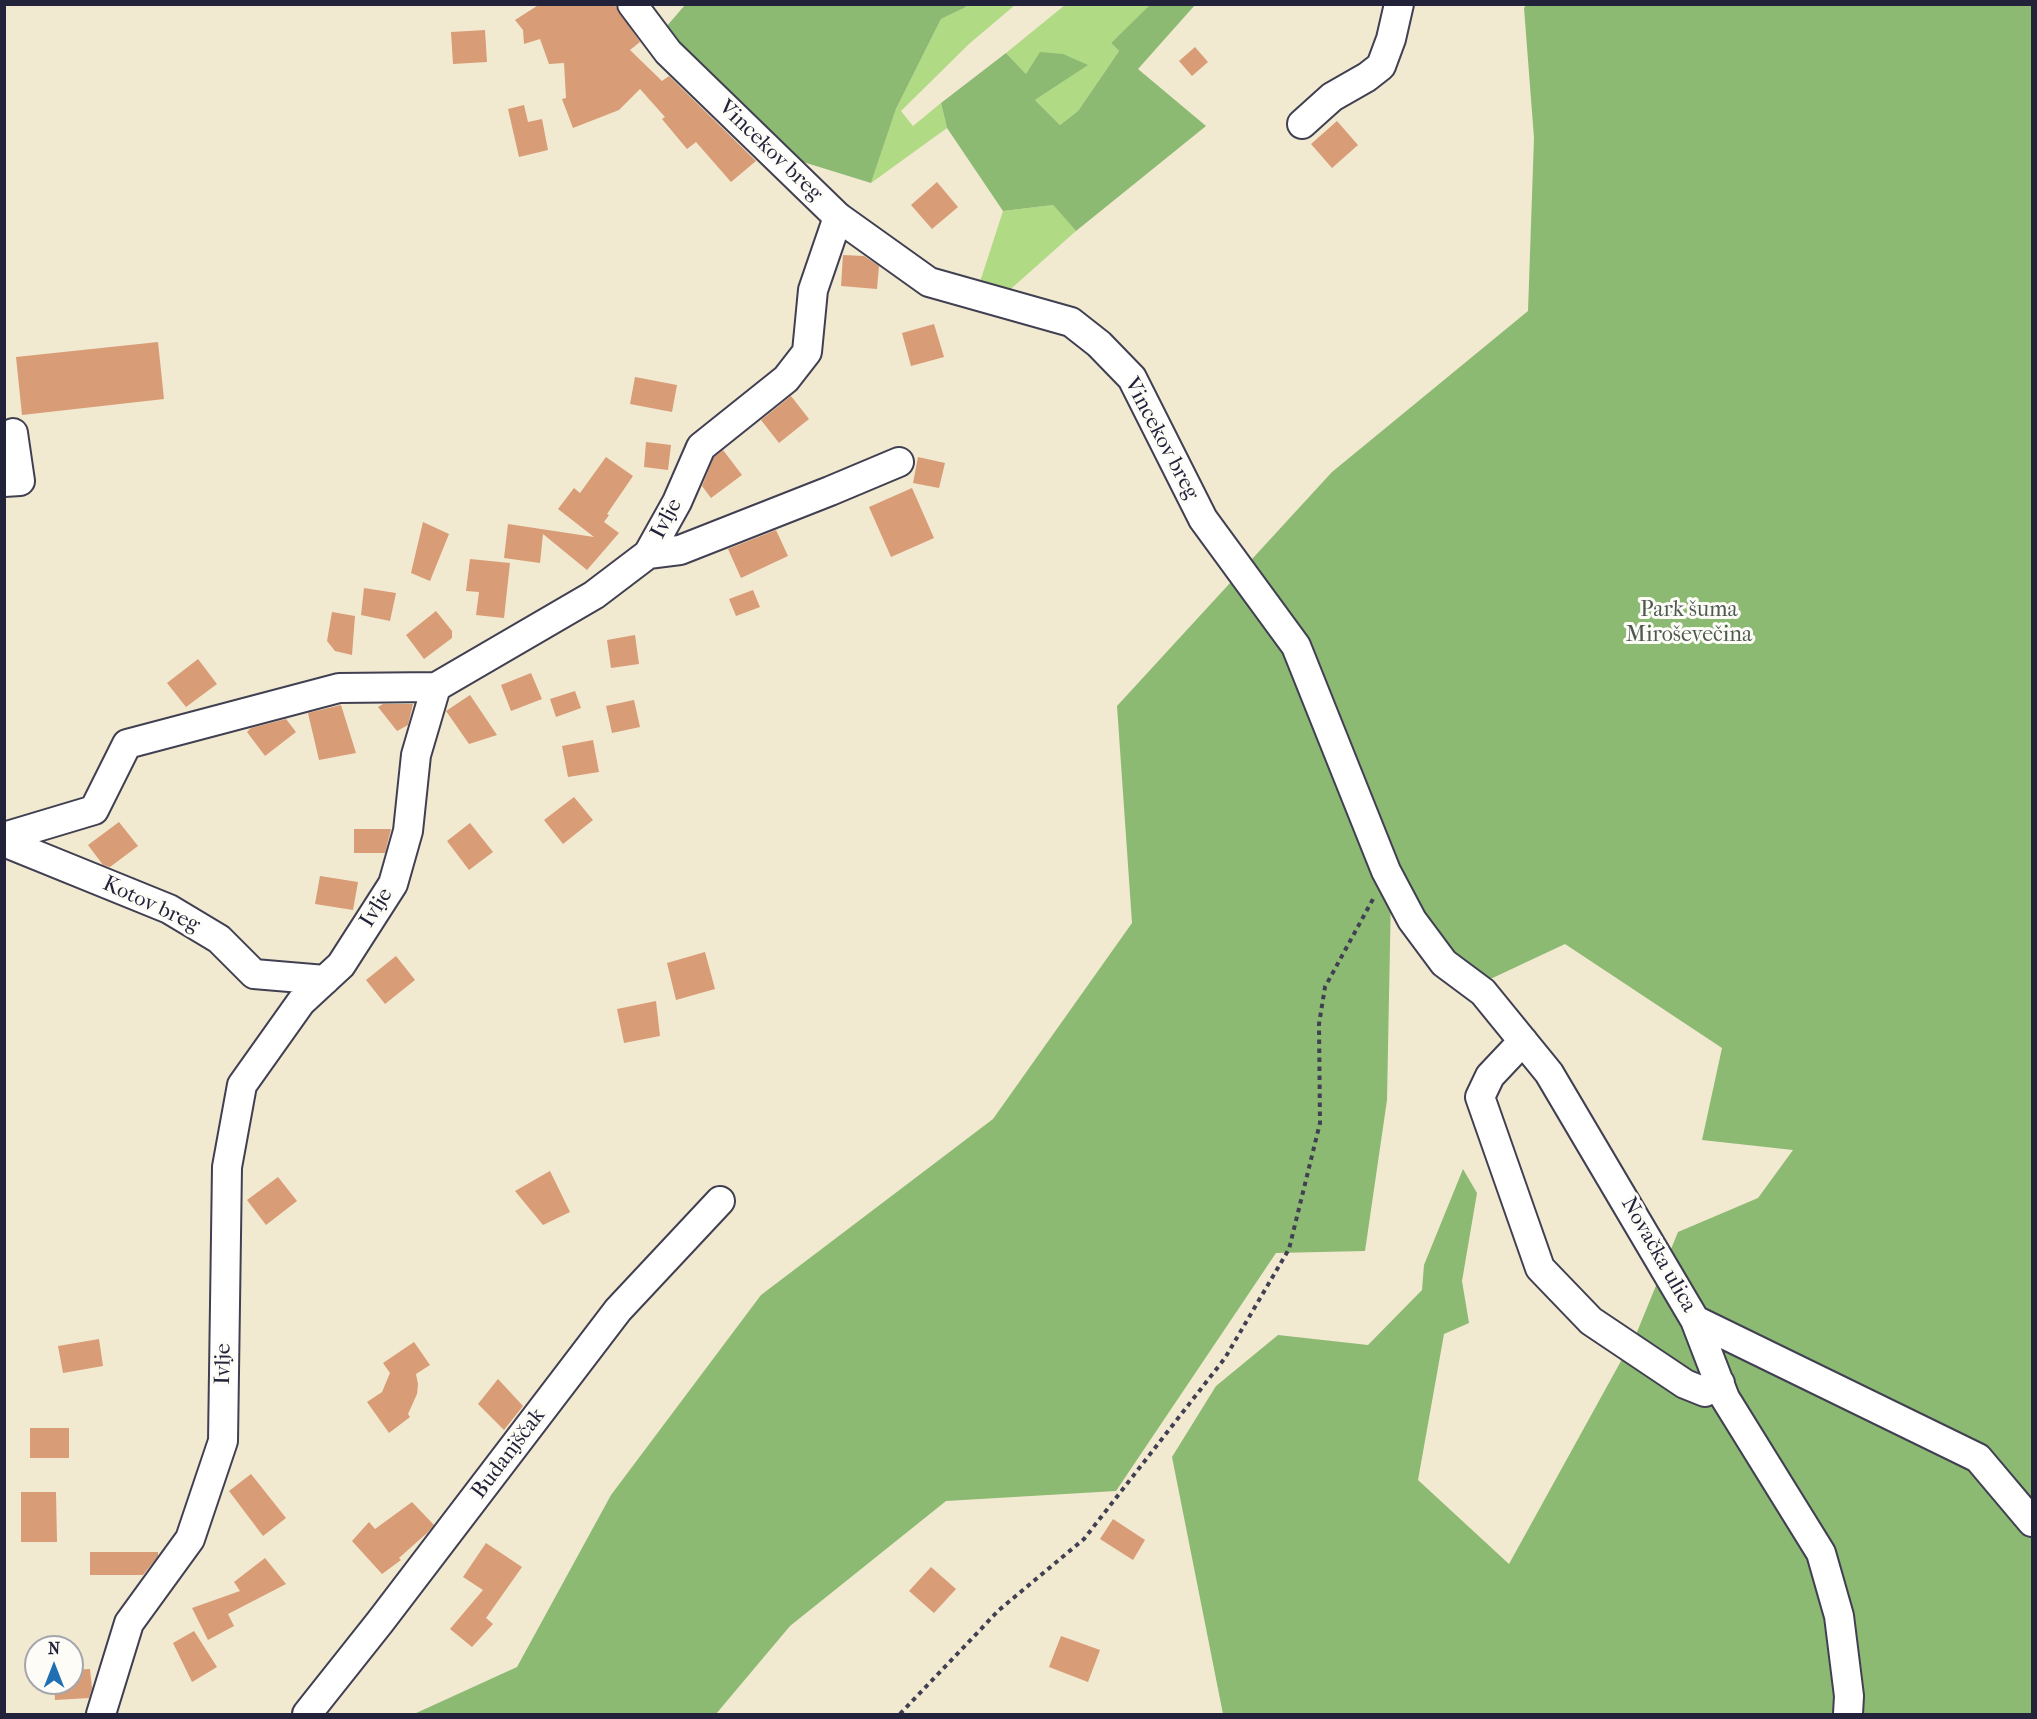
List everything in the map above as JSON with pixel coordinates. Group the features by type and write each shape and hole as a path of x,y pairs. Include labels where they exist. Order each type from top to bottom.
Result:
{"street":[{"name":"Vincekov breg","path":"632,4 668,52 838,216 928,282 1071,322 1099,344 1132,378 1203,519 1296,646 1386,872"},
{"path":"1302,124 1332,98 1382,66 1399,4"},
{"name":"Ivlje","path":"101,1714 129,1623 190,1539 223,1441 227,1167 242,1085 301,1002 341,965 393,884 408,831 416,755 436,687 594,596 648,554 677,502 701,447 786,379 807,352 813,290 838,216"},
{"path":"4,482 20,481 13,433"},
{"path":"648,554 680,550 899,462"},
{"path":"4,840 94,810 127,744 339,688 436,687"},
{"name":"Kotov breg","path":"4,840 169,909 219,939 254,974 325,980"},
{"name":"Novačka ulica","path":"1386,872 1412,920 1444,963 1483,993 1549,1073 1695,1320 1978,1458 2032,1522"},
{"path":"1523,1041 1490,1076 1480,1097 1540,1268 1591,1322 1685,1384 1705,1392 1720,1383"},
{"name":"Budanjščak","path":"307,1714 618,1310 720,1201"},
{"path":"1695,1320 1725,1398 1821,1553 1839,1616 1849,1696 1848,1714"}],"path":[{"path":"900,1714 999,1611 1084,1539 1224,1358 1289,1249 1320,1124 1319,1024 1325,987 1368,910 1386,872"}],"green space":[{"path":"964,4 966,7 941,19 896,109 871,183 787,157 666,27 685,5"},
{"path":"1151,4 1195,5 1138,69 1206,126 1076,231 1053,205 1003,211 947,128 941,103 1006,53 1026,74 1040,52 1063,54 1088,65 1035,100 1060,125 1078,111 1119,51 1111,43"},
{"path":"964,5 1015,5 969,44 901,111 913,126 941,103 947,128 871,183 896,109 941,19 966,7"},
{"path":"1065,5 1151,5 1111,43 1119,51 1078,111 1060,125 1035,100 1087,65 1026,74 1006,53"},
{"name":"Park šuma Miroševečina","path":"1526,5 2032,5 2032,1714 1223,1714 1172,1457 1216,1386 1278,1335 1368,1345 1422,1290 1424,1265 1463,1169 1477,1193 1462,1281 1469,1323 1444,1334 1418,1480 1509,1564 1637,1332 1678,1232 1758,1198 1793,1150 1702,1140 1722,1048 1565,944 1484,982 1391,893 1387,1100 1365,1251 1276,1253 1116,1491 946,1501 790,1626 716,1714 414,1714 517,1667 611,1495 761,1295 993,1119 1132,923 1117,706 1332,472 1528,311 1534,138 1524,8"},
{"path":"1053,205 1076,231 1004,295 978,288 1003,211"}],"building":[{"path":"540,4 614,4 640,42 630,50 662,81 669,76 756,161 731,182 696,142 687,149 662,119 665,117 640,89 619,110 573,128 562,99 566,98 564,63 549,64 540,39 524,44 523,30 515,20"},
{"path":"485,30 487,62 453,64 451,32"},
{"path":"1195,47 1208,62 1192,76 1179,61"},
{"path":"524,105 528,122 542,119 548,150 519,157 508,109"},
{"path":"1337,121 1358,145 1332,168 1311,144"},
{"path":"937,182 958,207 932,229 911,205"},
{"path":"843,255 864,256 879,266 877,289 841,286"},
{"path":"934,324 944,357 911,366 902,333"},
{"path":"158,342 164,399 22,415 16,357"},
{"path":"635,377 677,385 672,412 630,404"},
{"path":"791,396 809,419 779,443 761,420"},
{"path":"646,442 671,445 668,470 644,467"},
{"path":"723,450 742,475 711,498 702,486 714,457"},
{"path":"606,457 633,476 604,522 619,533 587,570 543,534 540,563 504,558 508,524 594,537 558,509 574,488 580,493"},
{"path":"918,457 945,463 939,488 913,483"},
{"path":"912,488 934,538 891,557 869,507"},
{"path":"423,522 449,534 430,581 411,573"},
{"path":"776,530 788,556 741,578 728,549"},
{"path":"470,559 510,563 504,618 476,615 479,592 466,591"},
{"path":"364,588 396,593 390,621 361,615"},
{"path":"753,590 760,607 736,616 729,599"},
{"path":"436,611 452,631 452,638 424,659 406,635"},
{"path":"332,612 355,616 352,655 335,651 327,641"},
{"path":"635,635 639,664 611,668 607,640"},
{"path":"198,659 217,684 186,707 167,683"},
{"path":"531,673 542,699 511,711 501,685"},
{"path":"575,691 581,708 556,717 550,699"},
{"path":"470,695 497,735 469,744 446,711"},
{"path":"634,700 640,727 612,733 606,706"},
{"path":"383,704 413,704 408,725 397,731 378,707"},
{"path":"341,705 356,753 319,760 308,713"},
{"path":"286,719 296,732 265,756 247,732 251,728"},
{"path":"593,740 599,772 568,777 562,746"},
{"path":"574,797 593,820 563,844 544,820"},
{"path":"119,822 138,846 110,867 103,865 88,845"},
{"path":"470,823 493,852 469,870 447,841"},
{"path":"354,829 391,829 385,853 354,853"},
{"path":"320,876 358,882 353,910 315,904"},
{"path":"705,952 715,989 676,1000 667,963"},
{"path":"396,956 415,980 385,1004 366,980"},
{"path":"656,1001 660,1036 624,1043 617,1009"},
{"path":"550,1171 570,1212 543,1225 515,1191"},
{"path":"278,1177 297,1201 266,1225 247,1200"},
{"path":"99,1339 103,1366 63,1373 58,1346"},
{"path":"414,1342 430,1365 416,1374 417,1394 408,1414 410,1417 389,1433 367,1402 382,1392 390,1373 383,1363"},
{"path":"498,1379 523,1406 504,1430 478,1404"},
{"path":"30,1428 69,1428 69,1458 30,1458"},
{"path":"251,1474 286,1518 263,1536 229,1491"},
{"path":"21,1492 56,1492 57,1542 21,1542"},
{"path":"412,1502 434,1525 399,1558 401,1560 382,1574 352,1541 369,1522 375,1529"},
{"path":"1113,1519 1145,1540 1133,1560 1100,1539"},
{"path":"486,1543 522,1567 486,1618 493,1624 472,1647 450,1629 483,1590 463,1577"},
{"path":"90,1552 158,1552 158,1556 143,1575 90,1575"},
{"path":"265,1558 286,1584 228,1614 234,1626 208,1640 192,1608 240,1591 234,1582"},
{"path":"931,1567 956,1589 934,1613 909,1591"},
{"path":"194,1631 217,1667 192,1682 173,1643"},
{"path":"1061,1636 1100,1650 1088,1682 1049,1667"},
{"path":"84,1669 90,1669 92,1688 89,1698 55,1700 55,1695 84,1695"}]}
